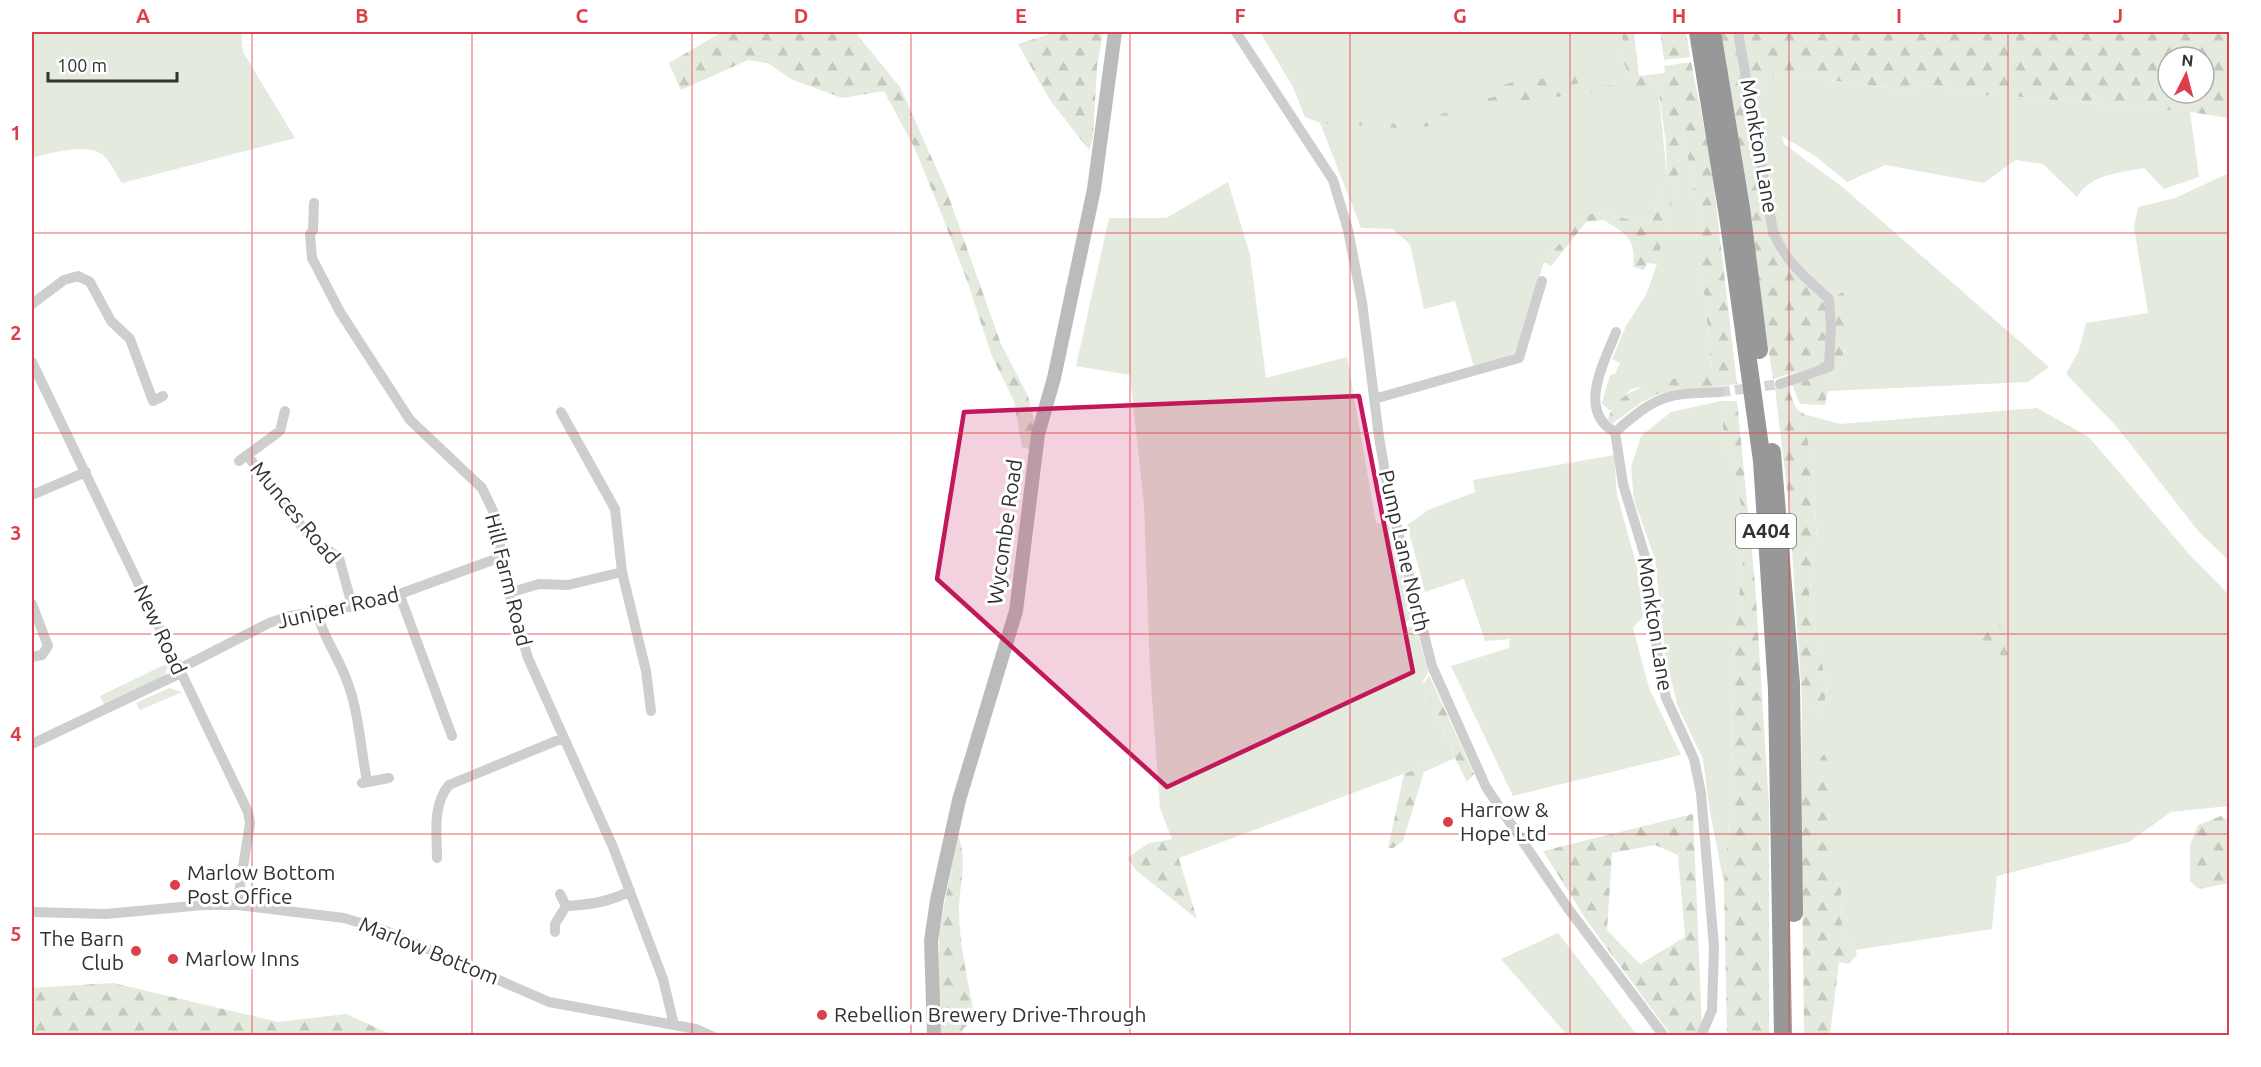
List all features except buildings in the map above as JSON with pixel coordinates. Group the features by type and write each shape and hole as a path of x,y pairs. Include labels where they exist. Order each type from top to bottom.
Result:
{"highway":[{"name":"A404","path":"1698,32 1728,216 1762,461 1777,690 1783,1035"},
{"name":"A404","path":"1712,32 1741,208 1778,494 1791,683 1795,1035"}],"street":[{"name":"Wycombe Road","path":"934,1035 932,941 937,900 959,800 1016,611 1038,434 1054,378 1094,189 1115,32"},
{"name":"Pump Lane North","path":"1236,32 1333,180 1348,230 1362,302 1389,496 1432,666 1486,787 1567,907 1664,1035"},
{"name":"Monkton Lane","path":"1738,32 1773,231 1779,247 1790,264 1829,299 1831,326 1828,367 1780,384"},
{"name":"Hill Farm Road","path":"314,203 313,230 310,234 312,258 340,312 410,420 482,488 499,531 501,557 509,593 528,658 613,847 663,979 675,1025"},
{"path":"32,304 64,280 78,276 90,282 101,290 111,321 130,339 153,400 163,396"},
{"path":"1374,399 1519,358 1542,281"},
{"path":"1616,332 1596,381 1594,394 1603,422 1615,432 1647,405 1662,398 1680,393 1720,392"},
{"name":"New Road","path":"32,362 248,812 250,823 237,905"},
{"name":"Munces Road","path":"285,411 280,431 244,458 310,537 339,558 352,605"},
{"path":"562,417 615,509 622,572 632,630 646,671 647,706"},
{"name":"Monkton Lane","path":"1615,432 1623,484 1647,563 1659,667 1665,698 1694,759 1702,801 1714,947 1712,1010 1701,1035"},
{"path":"32,495 86,472"},
{"name":"Juniper Road","path":"32,744 180,671 269,623 290,616 375,603 400,596 501,557"},
{"path":"509,593 539,584 567,585 622,572"},
{"path":"400,596 442,721 452,735"},
{"path":"32,604 48,646 42,654 32,657"},
{"path":"317,612 320,628 345,676 355,708 364,782 389,778"},
{"path":"437,858 442,822 441,795 449,785 563,738"},
{"path":"566,906 591,905 618,898 630,891"},
{"path":"560,894 566,906"},
{"name":"Marlow Bottom","path":"32,912 106,914 203,905 237,905 357,920 549,1002 675,1025 712,1035"},
{"path":"555,933 555,924 566,906"}],"highlighted area":[{"path":"1359,396 1413,672 1167,787 937,579 964,412"}],"green space":[{"path":"32,32 241,32 243,52 295,138 122,183 107,159 98,152 79,149 32,158"},
{"path":"722,32 855,32 900,87 947,192 1001,344 1028,396 1035,424 1032,450 1022,447 1014,401 991,354 968,283 914,147 884,91 842,98 791,79 768,63 748,60 681,90 669,63"},
{"path":"1056,32 1103,32 1097,66 1093,138 1089,150 1050,100 1018,44"},
{"path":"1260,32 1622,32 1624,63 1630,77 1626,88 1658,86 1667,176 1650,224 1596,212 1581,218 1544,262 1515,356 1475,371 1455,301 1424,309 1410,244 1392,229 1361,228 1320,123 1305,117 1293,87"},
{"path":"1622,32 1634,32 1639,76 1665,73 1664,66 1691,62 1711,161 1737,384 1658,394 1642,402 1612,424 1608,419 1615,405 1625,396 1652,384 1712,368 1702,274 1702,234 1683,130 1678,174 1657,264 1647,263 1644,270 1633,267 1633,249 1628,238 1604,220 1586,222 1551,266 1544,262 1581,218 1596,212 1650,224 1667,176 1666,143 1658,86 1470,106 1440,123 1416,129 1320,123 1312,118 1399,124 1435,117 1472,102 1515,92 1625,84 1630,77 1624,63"},
{"path":"1660,32 1686,32 1690,57 1664,60"},
{"path":"1719,32 1736,32 1770,230 1778,254 1788,266 1827,300 1825,364 1773,379"},
{"path":"1742,32 2229,32 2229,118 2190,112 1999,95 1972,96 1937,85 1904,90 1792,75 1751,82"},
{"path":"1792,75 1903,90 1937,85 1972,96 1999,95 2190,112 2199,177 2164,189 2144,168 2098,179 2083,189 2077,197 2043,164 2016,160 1984,183 1885,165 1847,182 1815,156 1782,136 1784,144 1845,189 2049,367 2028,382 1828,391 1846,350 1846,290 1833,299 1797,264 1779,241 1751,82"},
{"path":"1576,76 1584,78 1576,84 1493,92 1493,87 1523,80"},
{"path":"1683,127 1702,234 1702,274 1712,369 1697,375 1631,389 1610,411 1602,403 1610,375 1615,374 1620,363 1612,359 1626,326 1646,295 1657,264 1678,174"},
{"path":"2229,173 2229,561 2199,532 2117,427 2066,374 2079,350 2086,323 2148,313 2134,227 2138,207 2175,198"},
{"path":"1228,182 1250,255 1266,378 1347,357 1376,523 1389,524 1416,617 1403,623 1404,627 1416,627 1428,672 1423,681 1454,755 1179,858 1160,808 1150,670 1144,505 1130,375 1076,366 1109,218 1166,218"},
{"path":"1846,289 1849,336 1825,405 1800,404 1792,384 1832,368 1833,299"},
{"path":"1787,386 1796,408 1804,414 1813,474 1817,538 1809,595 1827,690 1820,720 1802,699 1789,506 1775,388"},
{"path":"1721,401 1724,441 1738,485 1745,539 1731,677 1732,786 1724,884 1709,806 1703,759 1678,707 1666,660 1655,559 1634,500 1631,467 1641,436 1671,412"},
{"path":"1721,401 1737,401 1755,583 1769,807 1769,1035 1727,1035 1724,884 1732,786 1731,677 1745,539 1738,485 1724,441"},
{"path":"2037,408 2089,437 2188,553 2229,595 2229,806 2171,812 2129,842 1997,876 1992,929 1855,950 1853,942 1842,931 1841,888 1834,883 1834,753 1801,798 1802,699 1820,719 1827,690 1809,595 1817,538 1813,474 1804,414 1840,424"},
{"path":"1614,455 1617,495 1638,570 1643,617 1633,628 1649,688 1681,755 1513,796 1451,666 1509,648 1510,639 1485,641 1464,579 1425,592 1407,525 1428,510 1475,492 1473,480"},
{"path":"1998,623 2012,635 2013,652 2006,656 1991,653 1979,639 1981,630"},
{"path":"170,662 164,677 105,706 100,696"},
{"path":"1429,675 1474,774 1467,782 1455,758 1424,772 1403,841 1393,848 1388,848 1404,774 1454,754 1424,684"},
{"path":"169,688 182,692 140,710 136,703"},
{"path":"1834,752 1834,883 1841,888 1842,931 1853,942 1857,955 1849,964 1839,962 1830,1035 1804,1035 1801,798 1822,756"},
{"path":"1693,814 1702,1025 1695,1035 1671,1035 1587,921 1543,851","holes":["1655,845 1678,855 1685,937 1640,964 1607,930 1612,853"]},
{"path":"2221,816 2229,821 2229,883 2199,889 2190,881 2190,845 2198,825"},
{"path":"958,835 963,854 959,908 961,936 975,1018 963,1029 961,1035 938,1036 939,932"},
{"path":"1173,839 1197,919 1137,871 1127,858 1149,843"},
{"path":"1558,933 1637,1035 1567,1035 1501,959"},
{"path":"113,983 278,1022 346,1014 392,1035 32,1035 32,988"}],"tunnel":[{"path":"1720,392 1780,384"}],"place":[{"name":"Harrow & Hope Ltd","path":"1448,822"},
{"name":"Marlow Bottom Post Office","path":"175,885"},
{"name":"The Barn Club","path":"136,951"},
{"name":"Marlow Inns","path":"173,959"},
{"name":"Rebellion Brewery Drive-Through","path":"822,1015"}]}
